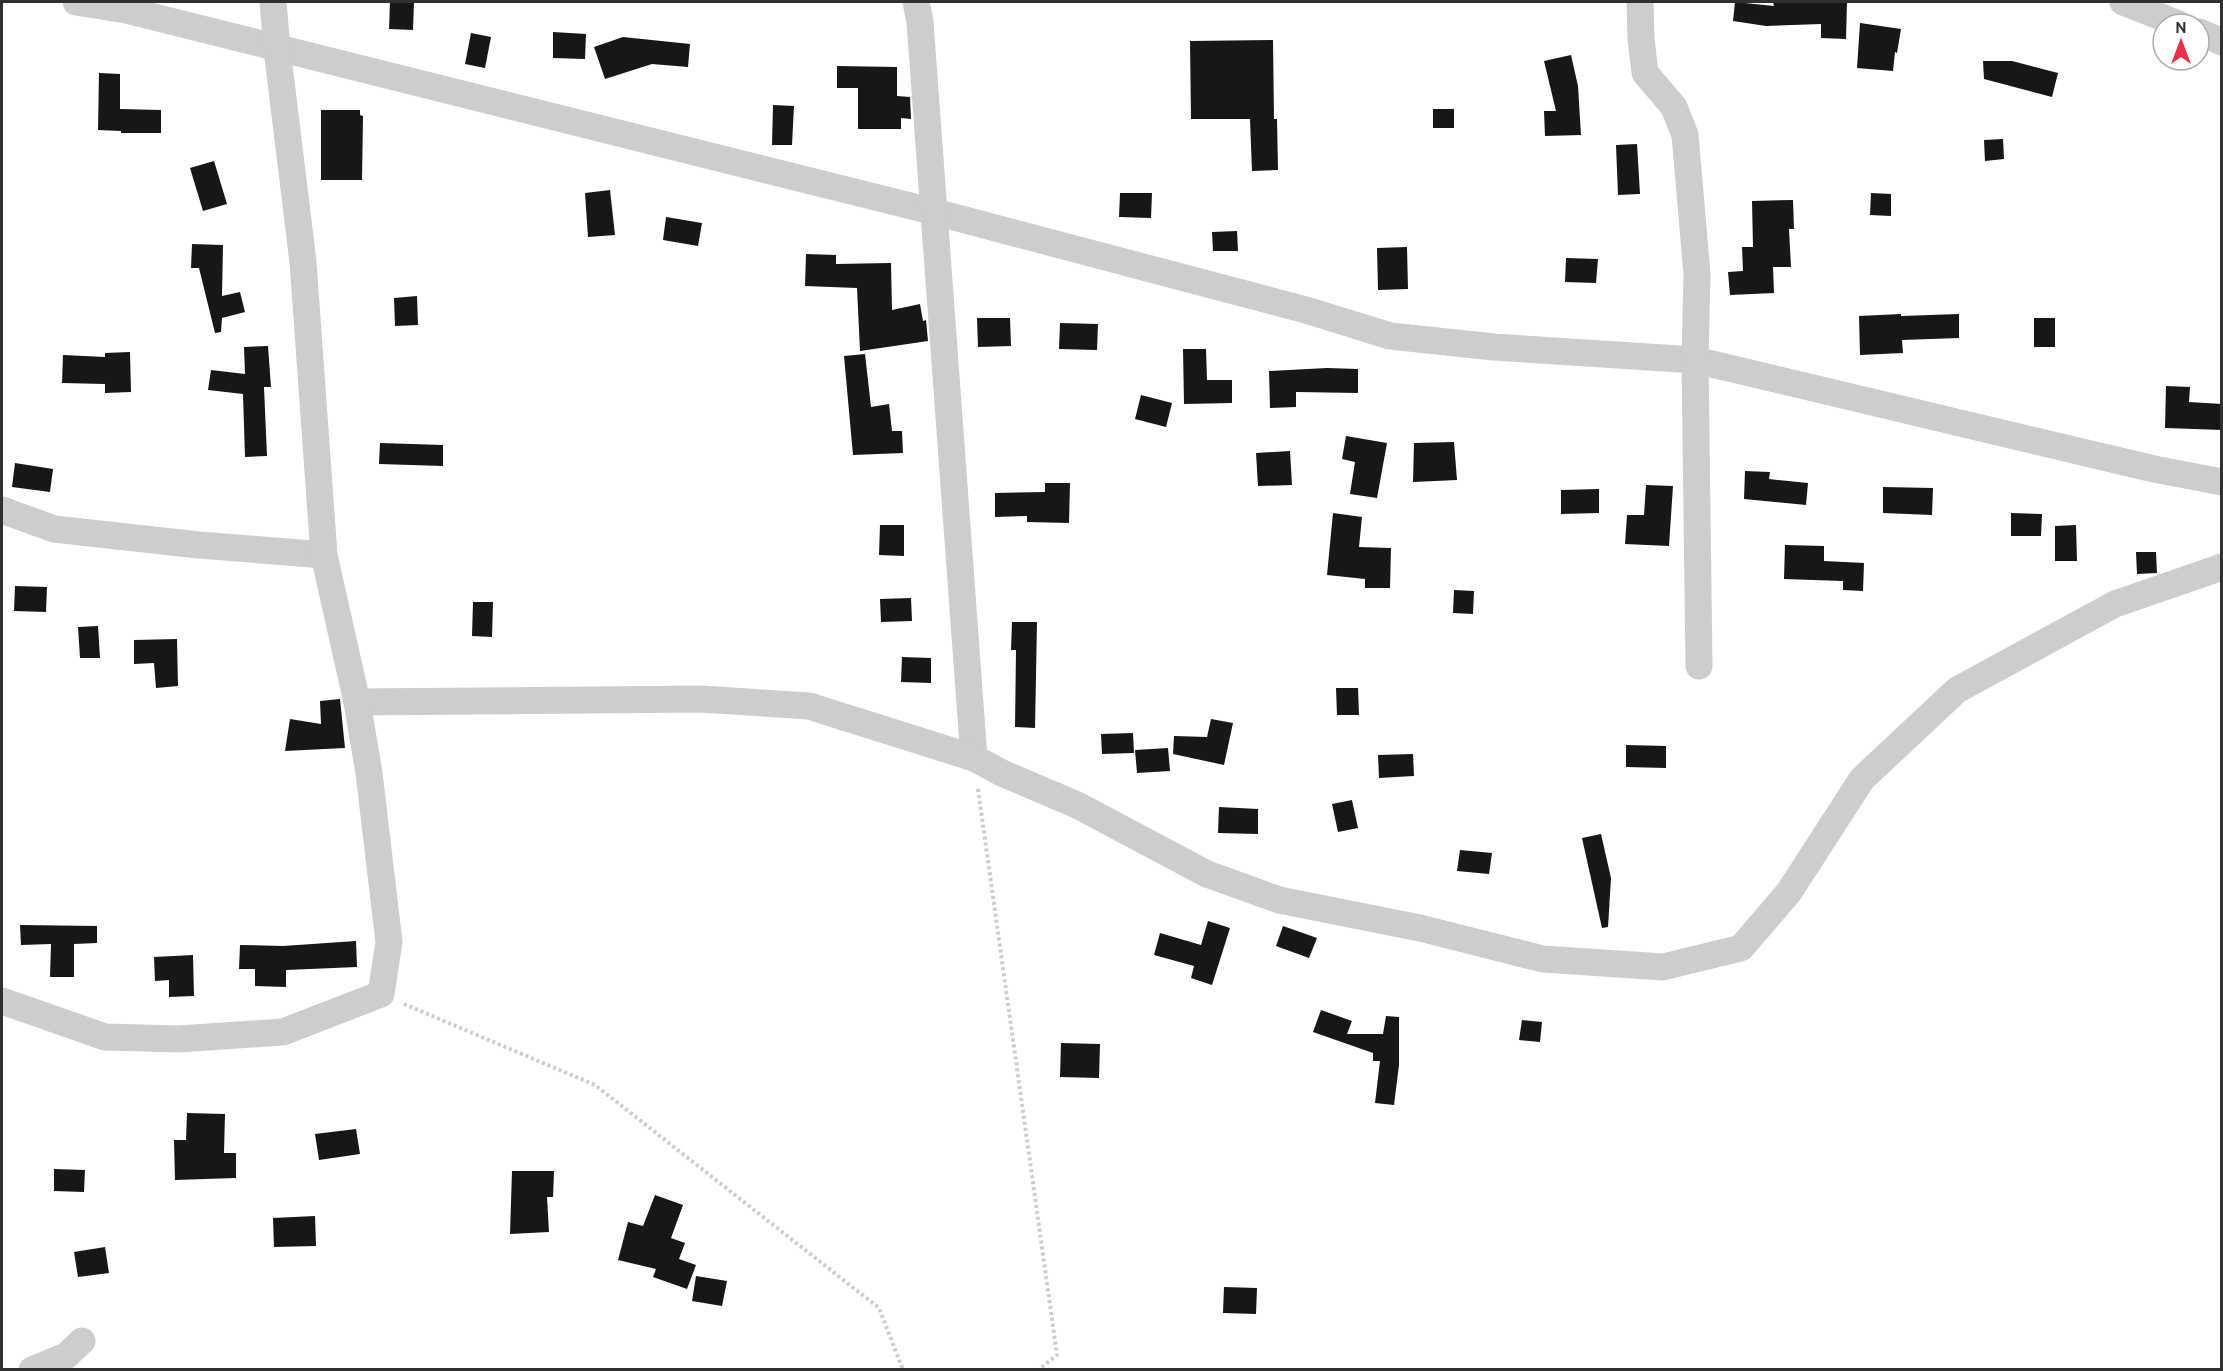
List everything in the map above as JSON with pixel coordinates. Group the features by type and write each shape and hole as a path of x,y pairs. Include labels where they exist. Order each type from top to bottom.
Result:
{"street":[{"path":"76,2 126,10 935,212 1294,307 1390,336 1494,347 1695,360 2154,469 2222,482"},
{"path":"2,1000 105,1037 179,1039 283,1032 381,994 389,942 369,773 357,702 324,555 303,262 276,49 273,2"},
{"path":"916,2 920,22 935,212 974,758"},
{"path":"1640,2 1645,73 1674,106 1685,135 1697,274 1695,360 1699,666"},
{"path":"2123,2 2151,13"},
{"path":"2,510 54,529 199,545 324,555"},
{"path":"357,702 701,699 809,706 974,758 1002,773 1077,805 1207,874 1279,900 1420,928 1543,959 1664,967 1742,948 1789,892 1862,780 1957,690 2115,604 2222,567"},
{"path":"32,1370 66,1356 82,1341"}],"path":[{"path":"974,758 1058,1355 1038,1370"},
{"path":"381,994 595,1084 879,1308 903,1370"}],"building":[{"path":"390,2 414,2 413,30 389,29"},
{"path":"1735,2 1774,6 1773,2 1847,2 1846,39 1821,38 1821,24 1766,26 1733,21"},
{"path":"1860,23 1901,29 1893,71 1857,68"},
{"path":"553,32 586,34 585,59 553,58"},
{"path":"471,33 491,37 485,68 465,64"},
{"path":"623,37 690,44 688,67 652,64 605,79 594,47"},
{"path":"1273,40 1274,119 1277,119 1278,170 1252,171 1250,119 1191,119 1190,41"},
{"path":"1571,55 1578,86 1581,135 1545,136 1544,111 1556,111 1544,61"},
{"path":"1983,61 2012,61 2058,73 2052,97 1984,79"},
{"path":"837,66 897,67 897,96 910,97 911,119 901,118 901,129 858,129 858,88 837,88"},
{"path":"99,73 120,74 120,109 161,110 161,133 121,133 121,131 98,130"},
{"path":"773,105 794,106 792,145 772,145"},
{"path":"1433,109 1454,109 1454,128 1433,128"},
{"path":"321,110 360,110 360,115 363,116 362,180 321,180"},
{"path":"2003,139 2004,159 1985,161 1984,140"},
{"path":"1637,144 1640,194 1618,195 1616,145"},
{"path":"214,161 227,204 203,211 190,168"},
{"path":"610,190 615,235 588,237 585,193"},
{"path":"1120,193 1152,193 1151,218 1119,217"},
{"path":"1871,193 1891,194 1891,216 1870,215"},
{"path":"1793,200 1794,229 1789,229 1791,267 1773,267 1774,293 1730,295 1728,272 1743,271 1742,247 1753,247 1752,201"},
{"path":"666,217 702,223 698,246 663,240"},
{"path":"1237,231 1238,251 1213,251 1212,232"},
{"path":"192,244 223,245 222,296 240,292 245,312 222,318 221,332 215,333 199,268 191,268"},
{"path":"1407,247 1408,289 1378,290 1377,248"},
{"path":"806,254 836,255 836,264 891,263 892,310 920,304 923,321 926,320 928,341 860,351 857,288 805,286"},
{"path":"1566,258 1598,259 1596,283 1565,282"},
{"path":"417,296 418,325 395,326 394,298"},
{"path":"1901,314 1901,316 1959,314 1959,338 1902,340 1903,353 1860,355 1859,316"},
{"path":"977,318 1010,318 1011,346 978,347"},
{"path":"2034,318 2055,318 2055,347 2034,347"},
{"path":"1060,323 1098,324 1097,350 1059,349"},
{"path":"268,346 271,387 264,387 267,456 245,457 243,394 208,390 211,370 245,374 244,347"},
{"path":"1183,349 1206,349 1207,380 1232,380 1232,403 1184,404"},
{"path":"130,352 131,392 105,393 105,384 62,383 63,355 105,357 105,353"},
{"path":"865,354 871,407 889,404 892,431 902,431 903,453 853,455 844,356"},
{"path":"1358,369 1358,393 1296,392 1296,407 1270,408 1269,371"},
{"path":"2166,386 2190,387 2189,402 2222,404 2222,430 2165,428"},
{"path":"1141,395 1172,403 1166,427 1135,419"},
{"path":"1346,436 1387,443 1377,498 1350,494 1355,462 1342,459"},
{"path":"1454,442 1457,480 1413,482 1414,443"},
{"path":"380,443 443,445 443,466 379,464"},
{"path":"1290,451 1292,485 1258,486 1256,453"},
{"path":"15,463 53,469 50,492 12,487"},
{"path":"1745,471 1770,472 1769,479 1808,483 1806,505 1744,499"},
{"path":"1045,483 1070,483 1069,523 1027,522 1027,516 995,517 995,493 1045,492"},
{"path":"1646,485 1673,486 1669,546 1625,544 1627,515 1644,515"},
{"path":"1883,487 1933,488 1932,515 1883,513"},
{"path":"1599,489 1599,513 1561,514 1561,490"},
{"path":"1333,513 1362,517 1359,547 1391,548 1390,588 1365,588 1365,579 1327,575"},
{"path":"2011,513 2042,514 2041,536 2011,536"},
{"path":"880,525 904,525 904,556 879,555"},
{"path":"2076,525 2077,561 2055,561 2055,526"},
{"path":"1785,545 1824,546 1824,561 1864,563 1863,591 1843,590 1843,581 1784,579"},
{"path":"2136,552 2156,552 2157,573 2137,574"},
{"path":"15,586 47,587 46,612 14,611"},
{"path":"1454,590 1474,591 1473,614 1453,613"},
{"path":"911,598 912,621 881,622 880,599"},
{"path":"473,602 493,602 492,637 472,636"},
{"path":"1012,622 1037,622 1035,728 1015,727 1016,650 1011,650"},
{"path":"98,626 100,658 80,658 78,627"},
{"path":"177,639 178,686 156,688 154,663 134,664 134,640"},
{"path":"902,657 931,658 931,683 901,682"},
{"path":"1336,688 1358,688 1359,715 1337,715"},
{"path":"340,699 345,748 285,751 290,719 321,724 320,701"},
{"path":"1211,719 1233,723 1224,765 1173,754 1174,736 1207,737"},
{"path":"1133,733 1134,753 1102,754 1101,734"},
{"path":"1626,745 1666,746 1666,768 1626,767"},
{"path":"1168,748 1170,771 1137,773 1135,750"},
{"path":"1413,754 1414,776 1379,778 1378,755"},
{"path":"1352,800 1358,828 1338,832 1332,804"},
{"path":"1219,807 1258,809 1258,834 1218,833"},
{"path":"1601,834 1611,878 1608,927 1602,928 1582,838"},
{"path":"1460,850 1492,853 1489,874 1457,871"},
{"path":"1208,921 1230,928 1212,985 1191,978 1194,966 1154,955 1160,933 1201,945"},
{"path":"20,925 97,926 97,943 74,944 74,977 50,977 51,944 21,945"},
{"path":"1283,926 1317,938 1309,958 1276,946"},
{"path":"356,941 357,967 286,970 286,987 255,986 255,969 239,969 240,945 283,946"},
{"path":"193,955 194,996 169,997 169,980 155,981 154,957"},
{"path":"1321,1010 1352,1021 1347,1034 1383,1034 1386,1016 1399,1017 1399,1065 1394,1105 1375,1103 1380,1061 1373,1061 1373,1053 1313,1032"},
{"path":"1522,1020 1542,1022 1540,1042 1519,1040"},
{"path":"1061,1043 1100,1044 1099,1078 1060,1077"},
{"path":"187,1113 225,1114 224,1153 236,1153 236,1178 175,1180 174,1140 186,1140"},
{"path":"356,1129 360,1154 319,1160 315,1134"},
{"path":"54,1169 85,1170 84,1192 54,1191"},
{"path":"512,1171 554,1171 553,1197 547,1197 549,1232 510,1234"},
{"path":"655,1195 683,1205 671,1238 685,1243 679,1259 696,1265 687,1289 653,1277 656,1269 618,1260 628,1222 643,1226"},
{"path":"315,1216 316,1246 274,1247 273,1218"},
{"path":"105,1247 109,1273 78,1277 74,1252"},
{"path":"696,1276 727,1281 722,1306 692,1301"},
{"path":"1224,1287 1257,1288 1256,1314 1223,1313"}]}
